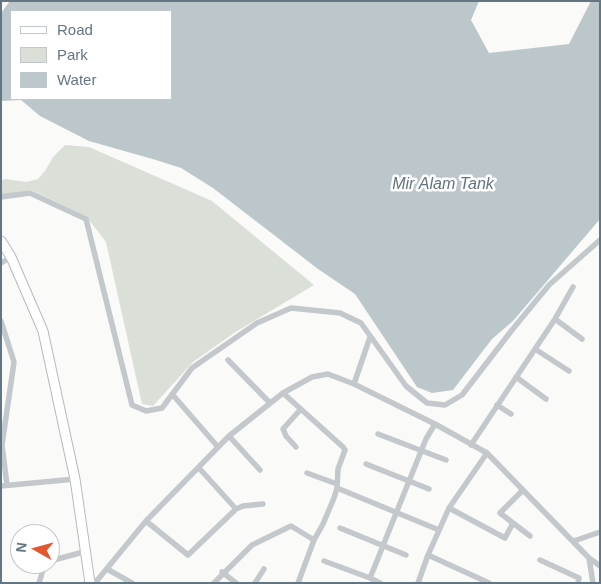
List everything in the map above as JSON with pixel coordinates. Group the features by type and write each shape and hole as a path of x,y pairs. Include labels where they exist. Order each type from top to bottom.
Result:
{"main road":[{"path":"1,241 11,257 43,332 75,479 90,583"}],"street":[{"path":"1,197 30,193 86,220 132,405 146,412 162,408 192,368 257,323 291,308 340,313 361,323 406,386 427,403 445,405 462,395 549,285 600,240"},
{"path":"1,263 11,257"},
{"path":"472,445 555,319 573,287"},
{"path":"555,319 582,339"},
{"path":"1,321 14,362 2,445 4,486 75,479"},
{"path":"354,384 370,337"},
{"path":"535,349 569,372"},
{"path":"228,360 270,403"},
{"path":"95,583 146,522 229,436 283,393 312,377 328,374 354,384 487,453 589,558 600,566"},
{"path":"516,377 546,399"},
{"path":"283,393 343,447 344,454 338,469 337,486 298,583"},
{"path":"172,394 218,447"},
{"path":"498,406 510,414"},
{"path":"296,447 286,436 283,429 284,425 300,410"},
{"path":"370,578 434,424"},
{"path":"378,434 446,460"},
{"path":"229,436 260,470"},
{"path":"418,583 449,508 487,453"},
{"path":"366,464 429,489"},
{"path":"199,468 236,509"},
{"path":"307,473 439,530"},
{"path":"523,490 500,513 530,536"},
{"path":"146,522 188,555 236,509 243,506 263,504"},
{"path":"449,508 505,538 513,523"},
{"path":"214,583 222,572 252,545 291,526 314,540"},
{"path":"340,528 406,555"},
{"path":"574,541 600,532"},
{"path":"60,558 86,551"},
{"path":"428,555 488,582"},
{"path":"589,558 593,583"},
{"path":"540,560 579,578 578,583"},
{"path":"324,562 380,583"},
{"path":"107,569 132,583"},
{"path":"255,583 264,569"},
{"path":"222,572 236,583"}],"green space":[{"path":"65,145 89,147 212,201 314,285 234,333 193,362 153,406 142,404 106,242 86,216 31,190 1,196 1,180 26,182 38,179 53,157"}],"water":[{"name":"Mir Alam Tank","path":"10,1 479,1 471,20 489,53 569,44 591,1 600,1 600,219 513,321 492,339 453,390 432,393 417,387 355,294 318,269 213,188 181,168 89,141 40,116 21,100 1,101 1,13"}]}
